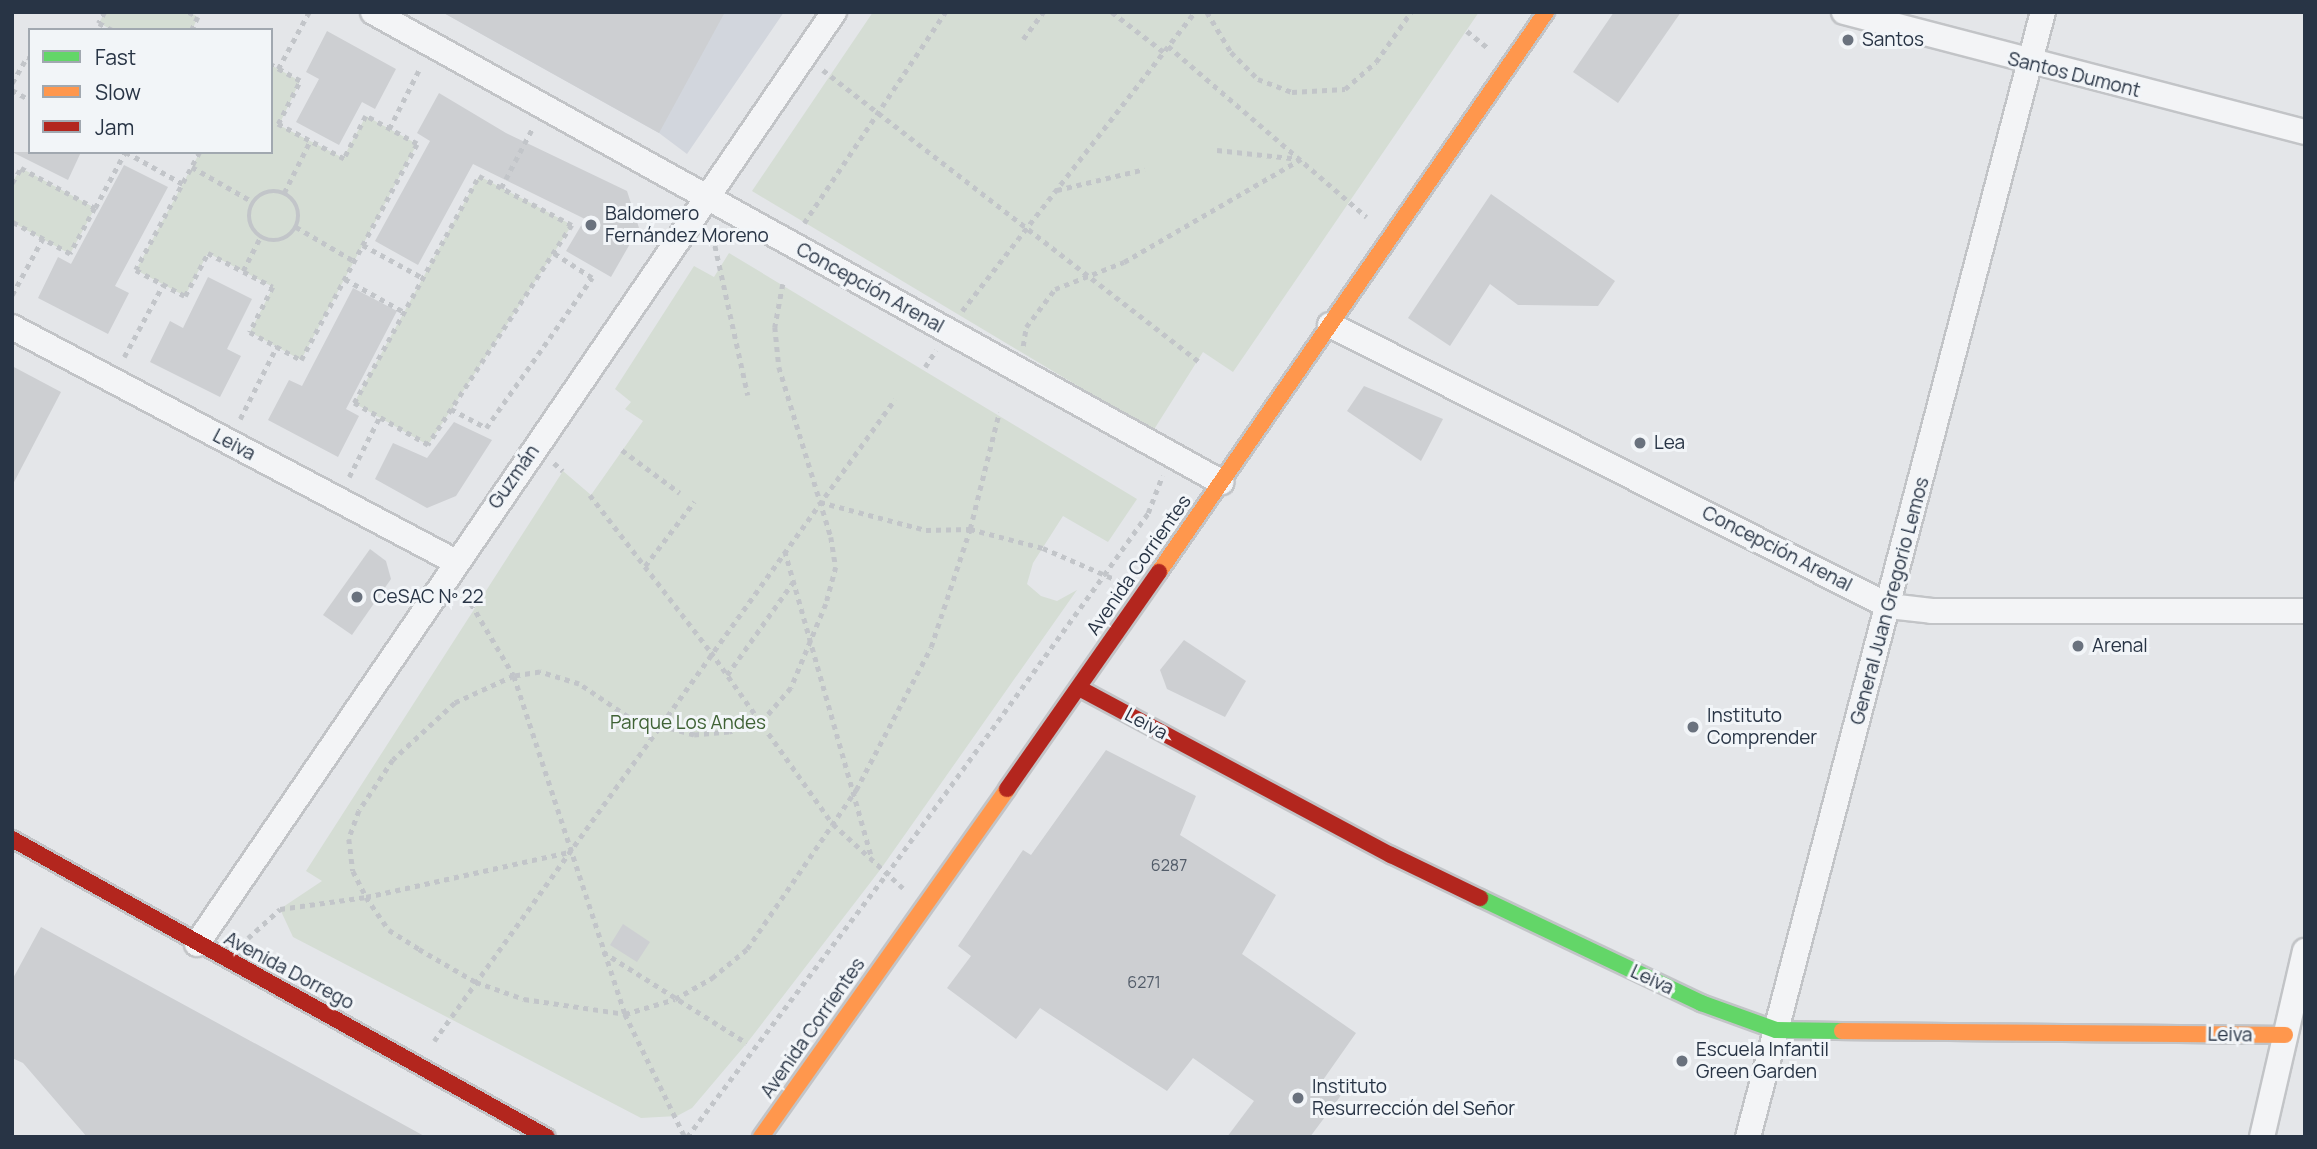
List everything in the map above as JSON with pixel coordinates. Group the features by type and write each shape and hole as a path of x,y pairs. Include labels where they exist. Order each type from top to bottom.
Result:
{"main road":[{"name":"Avenida Corrientes","path":"761,1137 1146,592 1546,12"},
{"name":"Leiva","path":"1079,688 1391,855 1701,1003 1776,1030 2285,1035"},
{"name":"Avenida Dorrego","path":"12,839 547,1137"}],"street":[{"name":"Concepción Arenal","path":"373,12 1222,482"},
{"name":"Guzmán","path":"197,944 834,12"},
{"name":"Santos Dumont","path":"1844,12 2030,64 2305,132"},
{"name":"General Juan Gregorio Lemos","path":"1748,1137 2043,12"},
{"name":"Concepción Arenal","path":"1330,325 1889,606 1932,611 2305,611"},
{"name":"Leiva","path":"12,327 456,562"},
{"path":"2262,1137 2305,951"}],"path":[{"path":"105,12 99,23 108,28"},
{"path":"189,12 198,17 193,28"},
{"path":"278,69 309,12"},
{"path":"804,223 945,12"},
{"path":"1023,39 1043,12"},
{"path":"1112,12 1166,49 1392,235"},
{"path":"925,367 948,331 1195,12"},
{"path":"1207,12 1231,52 1258,79 1292,92 1345,89 1376,62 1411,12"},
{"path":"1475,55 1490,33"},
{"path":"388,129 432,45"},
{"path":"805,55 1198,361"},
{"path":"12,83 28,57"},
{"path":"199,154 136,270 185,296 208,253 243,271 273,288 250,332 301,360 417,144 366,116 344,159 278,124 300,81 273,66"},
{"path":"12,90 28,99"},
{"path":"501,188 543,107"},
{"path":"284,193 310,141"},
{"path":"1217,150 1300,159"},
{"path":"12,222 71,254 125,154"},
{"path":"130,154 183,184"},
{"path":"1022,353 1026,327 1037,308 1055,289 1124,262 1300,159"},
{"path":"192,167 253,202"},
{"path":"12,183 15,173 21,168 95,208"},
{"path":"1056,190 1145,169"},
{"path":"479,176 501,188 572,225 428,445 354,403 479,176"},
{"path":"264,193 284,193 298,207 296,227 276,240 261,236 249,217 253,202 264,193"},
{"path":"707,197 718,270 748,395"},
{"path":"1358,227 1373,204"},
{"path":"296,227 354,261"},
{"path":"243,271 261,236"},
{"path":"12,295 43,238"},
{"path":"363,245 423,278"},
{"path":"451,409 486,428 592,278 554,253"},
{"path":"345,279 404,312"},
{"path":"783,284 775,327 779,367 820,502 836,567 809,645 790,688 761,723 729,732 694,735 657,728 628,717 579,684 540,672 514,676 455,703 417,733 374,785 349,839 353,871 366,897 389,930 476,982 524,999 625,1014 675,999 712,978 747,948 856,790 931,647 970,529 999,413"},
{"path":"111,379 163,285"},
{"path":"229,442 277,346"},
{"path":"417,1065 895,399"},
{"path":"337,499 379,418"},
{"path":"622,450 680,493"},
{"path":"461,603 467,593 514,676 569,852 625,1014 686,1137 886,875 1148,513 1170,454"},
{"path":"590,495 711,652 833,824 886,875 925,905"},
{"path":"645,566 694,502"},
{"path":"820,502 926,530 970,529 1043,548 1146,592"},
{"path":"785,550 809,645 856,790 872,860"},
{"path":"727,675 793,582"},
{"path":"225,960 280,909 366,897 569,852"},
{"path":"602,952 747,1043"}],"shaded area":[{"path":"442,12 784,12 687,154 659,133"}],"green space":[{"path":"105,12 189,12 198,17 193,28 108,28 99,23"},
{"path":"873,12 1479,12 1233,372 1203,352 1153,431 752,191"},
{"path":"273,66 300,81 279,125 343,158 366,116 417,144 301,360 250,332 273,287 208,253 185,296 136,270 199,154 273,154"},
{"path":"21,168 95,208 70,254 12,222 12,183"},
{"path":"479,176 572,225 428,445 354,403"},
{"name":"Parque Los Andes","path":"729,253 1137,499 1108,542 1063,516 1033,563 1027,584 1041,596 1057,601 1077,590 880,870 747,1043 692,1108 677,1116 641,1118 293,937 280,909 322,881 306,871 563,471 591,495 643,421 625,409 631,402 615,389 694,266 714,277"}],"building":[{"path":"442,12 725,12 659,133"},
{"path":"1614,12 1681,12 1618,103 1573,72"},
{"path":"327,31 396,69 375,109 362,102 339,145 296,122 319,79 306,72"},
{"path":"439,93 506,133 627,191 639,228 611,277 566,251 585,219 473,164 418,265 375,241 430,141 417,133"},
{"path":"12,152 80,154 68,180"},
{"path":"124,165 168,187 115,286 129,293 108,334 38,298 58,257 71,264"},
{"path":"1491,194 1615,281 1598,306 1518,305 1490,284 1450,346 1408,318"},
{"path":"208,277 252,299 227,349 241,356 220,397 150,362 170,321 183,328"},
{"path":"353,288 397,311 346,409 359,416 338,457 268,420 289,380 302,386"},
{"path":"12,366 61,392 12,486"},
{"path":"1364,386 1443,419 1421,461 1347,411"},
{"path":"454,422 492,440 456,496 427,508 375,479 393,443 427,458"},
{"name":"CeSAC Nº 22","path":"370,549 386,561 391,579 352,635 323,615"},
{"path":"1184,640 1246,681 1225,717 1167,689 1160,670"},
{"path":"1106,750 1196,796 1180,835 1276,895 1242,954 1356,1033 1323,1080 1342,1094 1310,1137 1227,1137 1254,1101 1193,1058 1167,1091 1040,1008 1016,1039 947,988 971,956 958,946 1023,850 1031,855"},
{"path":"623,924 650,942 637,962 610,945"},
{"path":"41,927 426,1137 87,1137 23,1063 12,1058 12,980"}],"traffic: fast":[{"path":"1480,898 1701,1003 1776,1030 1842,1031"}],"traffic: slow":[{"path":"1159,572 1546,12"},
{"path":"761,1137 1007,789"},
{"path":"1842,1031 2285,1035"}],"traffic: jam":[{"path":"1007,789 1159,572"},
{"path":"1079,688 1391,855 1480,898"},
{"path":"12,839 547,1137"}],"place":[{"name":"Santos","path":"1848,40"},
{"name":"Baldomero Fernández Moreno","path":"591,225"},
{"name":"Lea","path":"1640,443"},
{"name":"CeSAC Nº 22","path":"357,597"},
{"name":"Arenal","path":"2078,646"},
{"name":"Instituto Comprender","path":"1693,727"},
{"name":"Escuela Infantil Green Garden","path":"1682,1061"},
{"name":"Instituto Resurrección del Señor","path":"1298,1098"}]}
